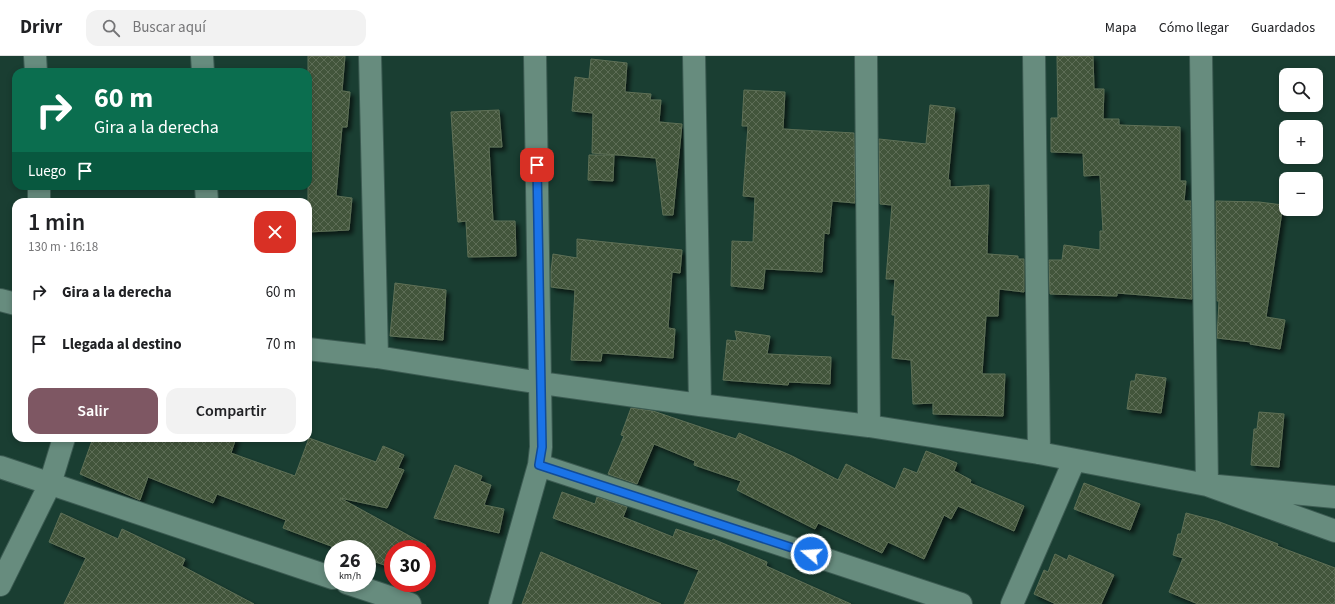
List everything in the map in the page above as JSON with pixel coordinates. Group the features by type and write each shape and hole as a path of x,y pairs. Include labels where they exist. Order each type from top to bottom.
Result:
{"street":[{"path":"35,56 36,68"},
{"path":"202,56 203,68"},
{"path":"370,56 377,357"},
{"path":"500,604 539,465 542,447 535,56"},
{"path":"694,56 700,405"},
{"path":"866,56 869,426"},
{"path":"1034,56 1039,453"},
{"path":"1201,56 1207,485"},
{"path":"0,300 12,303"},
{"path":"312,349 377,357 541,383 700,405 869,426 1039,453 1074,461 1207,485 1335,498"},
{"path":"0,585 50,484 63,442"},
{"path":"1012,604 1074,461"},
{"path":"539,465 961,604"},
{"path":"0,467 324,575"},
{"path":"1207,485 1335,531"},
{"path":"374,592 410,604"}],"building":[{"path":"308,56 345,56 342,91 350,92 347,127 342,127 336,196 352,198 349,230 312,232 312,198 308,198 308,190 312,190 312,68 308,68"},
{"path":"1057,56 1093,56 1094,89 1104,89 1103,119 1119,119 1119,125 1180,127 1180,181 1186,181 1184,201 1191,201 1192,299 1117,293 1117,296 1050,294 1049,260 1062,260 1064,245 1100,250 1100,231 1103,231 1100,175 1084,176 1083,153 1051,152 1051,118 1058,118"},
{"path":"591,59 627,63 625,92 651,94 650,100 661,100 659,122 682,124 673,215 663,215 656,158 592,153 593,113 572,111 575,77 589,79"},
{"path":"744,90 785,92 783,129 854,133 855,203 832,201 829,234 824,233 822,272 765,269 763,289 731,286 732,241 753,242 755,197 743,196 748,126 742,126"},
{"path":"930,105 955,108 948,180 950,180 950,187 989,185 987,254 1018,256 1018,259 1024,259 1024,292 999,289 998,316 986,316 982,374 1005,374 1003,416 933,414 933,403 913,404 911,360 892,358 895,315 892,315 895,279 886,279 892,205 880,204 879,139 926,144"},
{"path":"499,110 502,147 489,147 493,221 515,221 516,256 468,257 466,221 458,222 451,112"},
{"path":"589,155 614,155 613,181 588,180"},
{"path":"1216,201 1259,202 1279,204 1279,216 1281,216 1266,317 1285,320 1280,349 1250,344 1251,342 1217,338 1219,301 1217,301"},
{"path":"577,239 682,250 680,273 672,272 668,328 675,329 673,358 602,353 601,361 571,360 575,290 551,287 551,271 553,254 577,258"},
{"path":"395,283 446,290 443,340 390,336"},
{"path":"735,331 770,336 767,354 831,357 830,384 789,382 788,385 723,380 727,340 737,341"},
{"path":"1136,374 1166,378 1161,413 1127,409 1131,381 1135,381"},
{"path":"631,408 653,411 736,439 739,433 792,456 838,480 846,464 895,489 904,468 917,473 926,451 957,463 954,471 971,480 970,483 1024,506 1014,531 958,506 951,519 944,515 924,559 888,542 882,553 818,523 815,529 737,490 741,481 694,465 695,461 654,444 637,484 608,474 624,436 621,435"},
{"path":"1259,412 1284,414 1279,467 1251,465 1254,429 1257,429"},
{"path":"312,439 376,462 383,446 404,455 398,468 404,470 387,508 340,498 417,540 384,540 384,565 376,562 376,540 324,540 324,543 283,528 286,520 217,494 213,503 148,477 140,500 80,474 92,442 235,442 231,453 295,476 308,442 312,442"},
{"path":"455,465 482,476 480,481 491,485 484,505 504,509 499,533 434,518"},
{"path":"1084,483 1140,504 1130,530 1074,509"},
{"path":"562,492 595,504 597,497 627,507 623,517 673,537 676,529 712,541 713,539 767,562 766,566 851,604 684,604 699,570 553,518"},
{"path":"61,513 118,539 122,529 185,559 182,566 254,604 64,604 86,558 49,542"},
{"path":"1186,513 1217,521 1278,544 1277,546 1335,568 1335,604 1198,604 1169,592 1183,558 1173,555 1178,534 1181,534"},
{"path":"541,552 661,604 522,604"},
{"path":"1055,554 1067,560 1069,555 1114,575 1101,604 1056,604 1034,594 1044,570 1048,572"}],"route":[{"path":"537,165 542,447 539,465 811,554"}]}
